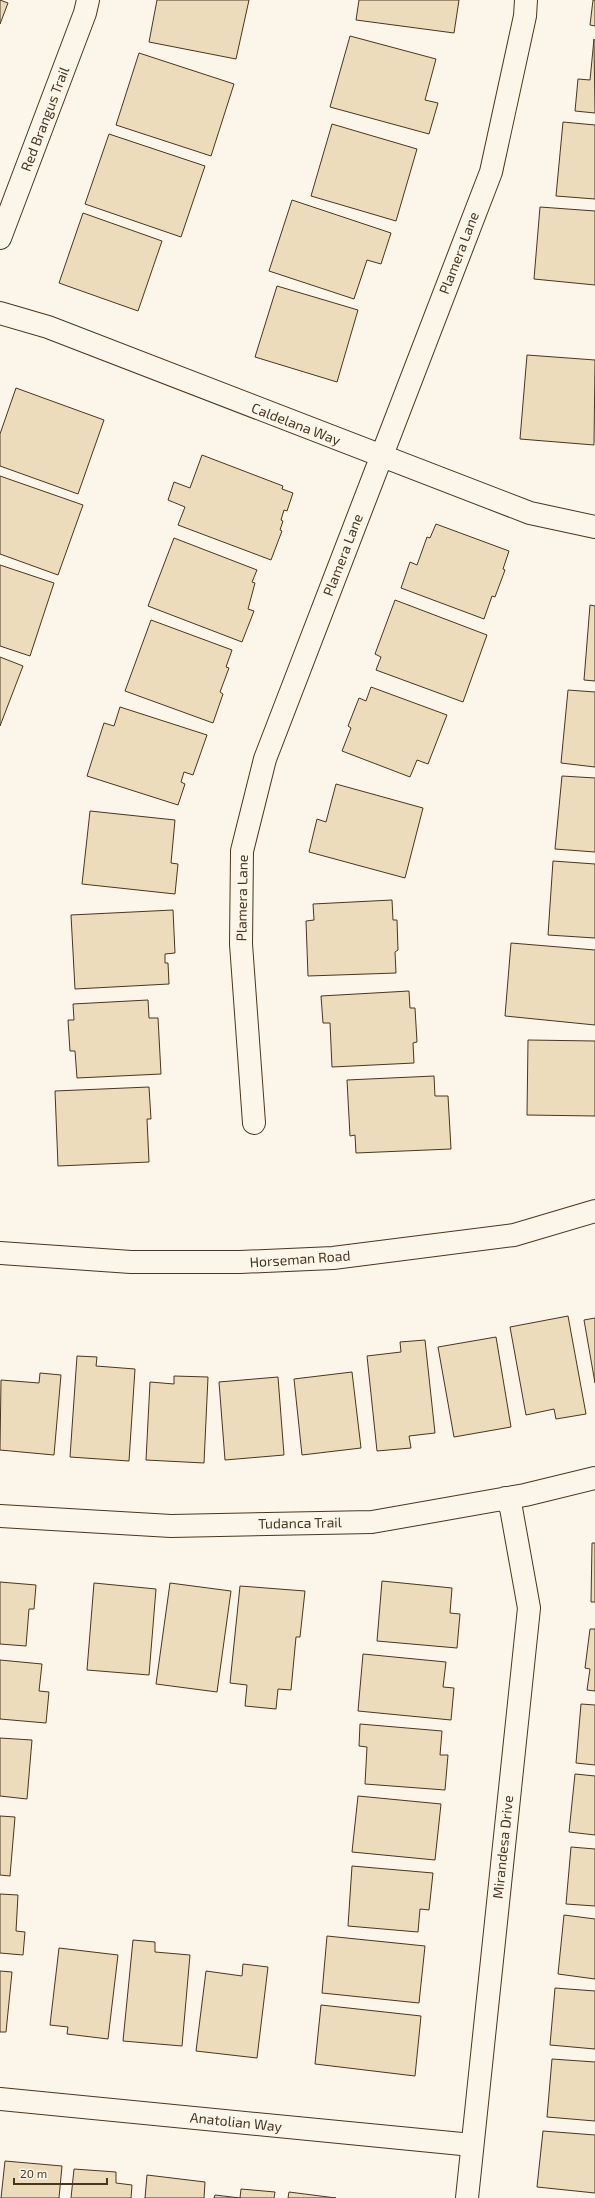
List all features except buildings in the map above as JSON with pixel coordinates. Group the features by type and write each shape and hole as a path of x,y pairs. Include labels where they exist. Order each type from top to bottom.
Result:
{"street":[{"name":"Red Brangus Trail","path":"0,238 85,13 88,0"},
{"name":"Plamera Lane","path":"254,1123 241,944 242,851 266,759 491,172 525,16 526,0"},
{"name":"Caldelana Way","path":"0,313 48,328 530,513 595,527"},
{"name":"Horseman Road","path":"0,1253 131,1262 240,1262 333,1258 514,1235 595,1211"},
{"name":"Tudanca Trail","path":"0,1516 171,1526 372,1522 506,1498 595,1478"},
{"name":"Mirandesa Drive","path":"467,2198 529,1608 511,1508 506,1498"},
{"name":"Anatolian Way","path":"0,2099 472,2145"}]}
